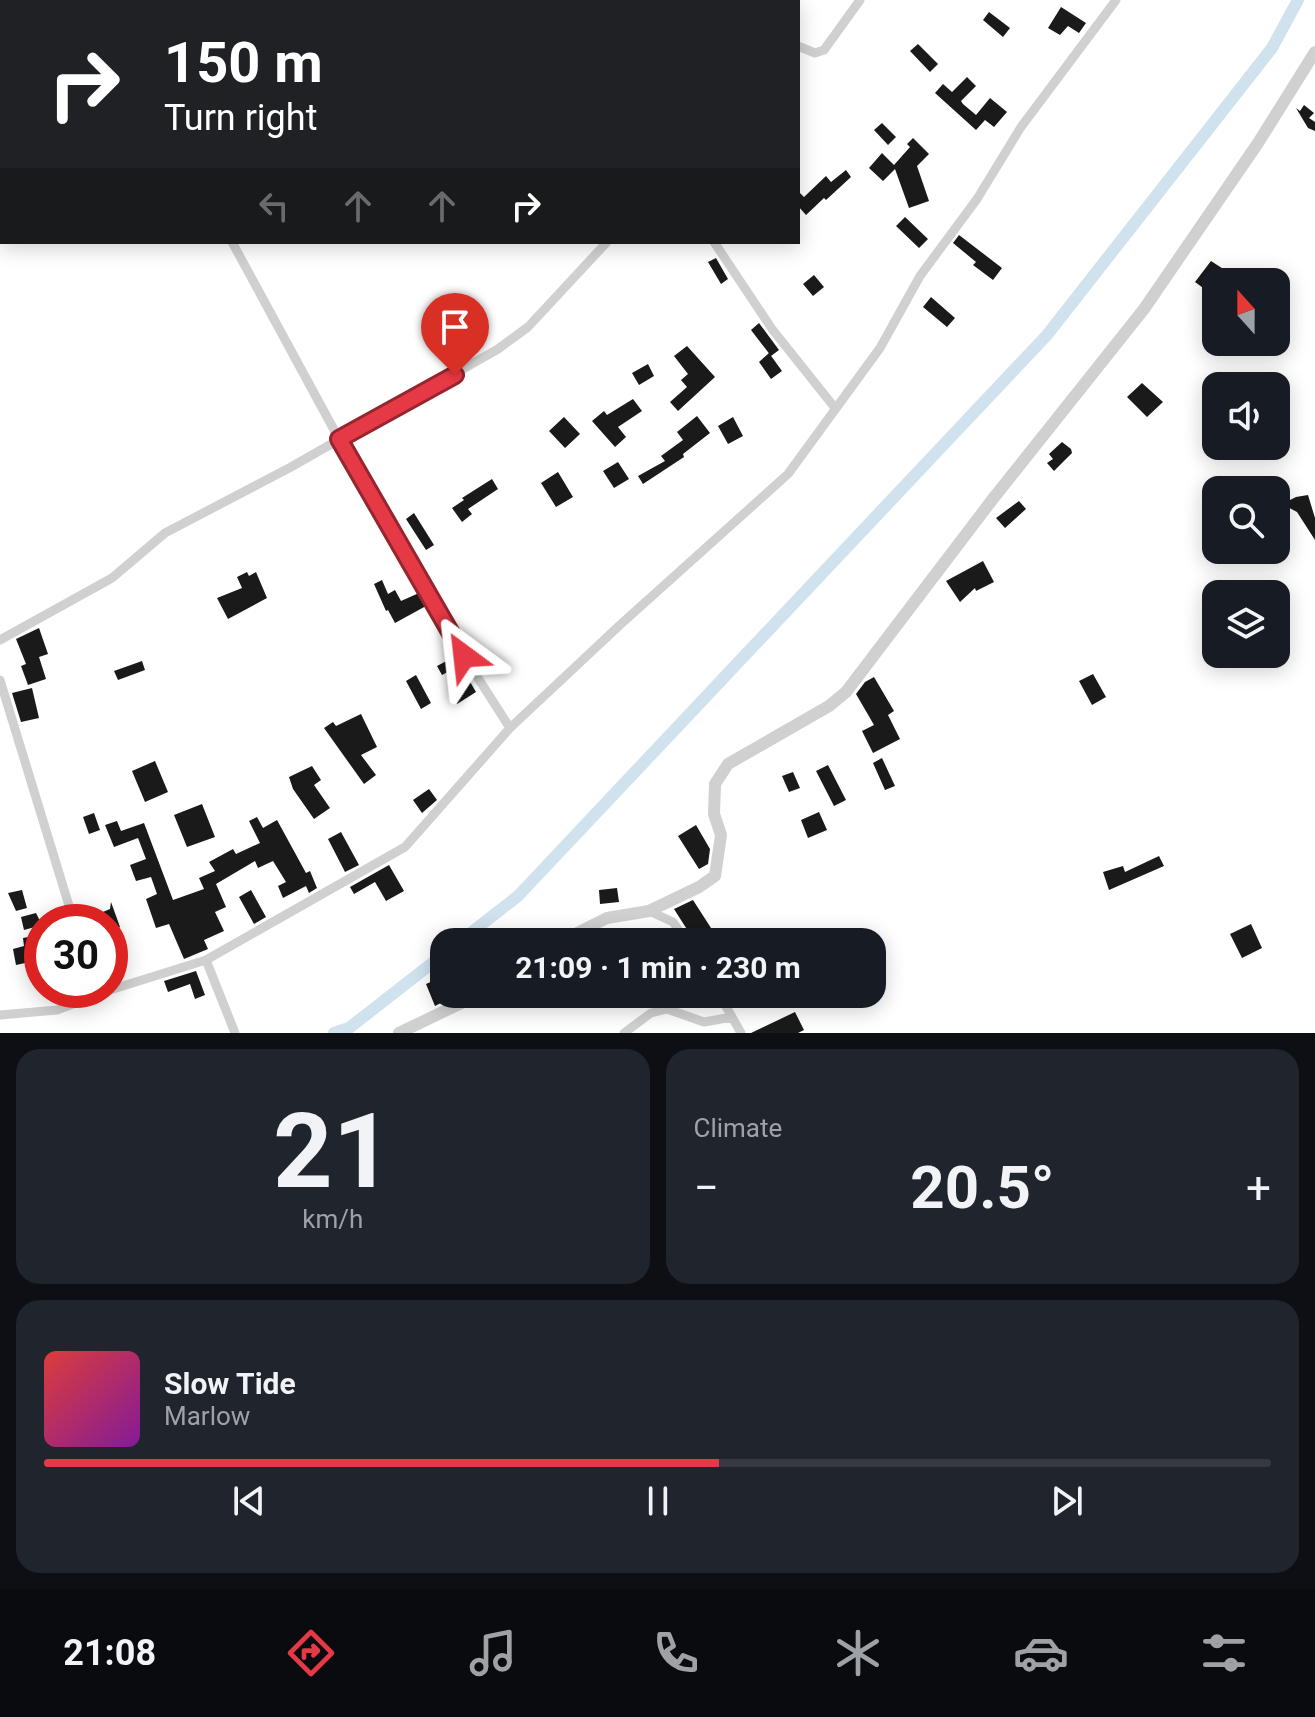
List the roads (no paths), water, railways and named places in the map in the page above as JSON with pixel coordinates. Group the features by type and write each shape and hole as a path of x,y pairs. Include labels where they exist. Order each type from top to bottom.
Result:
{"street":[{"path":"800,47 815,53 824,50 860,0"},
{"path":"128,984 206,960 405,847 510,728 788,474 880,348 920,276 977,199 1021,127 1116,0"},
{"path":"587,928 607,918 649,911 715,876 721,835 714,814 715,784 728,764 829,706 846,692 982,513 1144,309 1258,143 1315,52"},
{"path":"233,244 339,439 464,656 510,728"},
{"path":"0,640 112,578 165,533 498,349 528,327 605,244"},
{"path":"715,244 772,329 835,408"},
{"path":"0,680 68,904"},
{"path":"649,911 673,922 677,928"},
{"path":"206,960 235,1033"},
{"path":"0,1015 61,1008"},
{"path":"399,1033 451,1008"},
{"path":"727,1008 741,1033"},
{"path":"624,1033 651,1013 667,1009 704,1022 732,1017"}],"waterway":[{"path":"477,928 518,896 1047,335 1272,48 1298,0"},
{"path":"334,1033 349,1028 430,965"}]}
